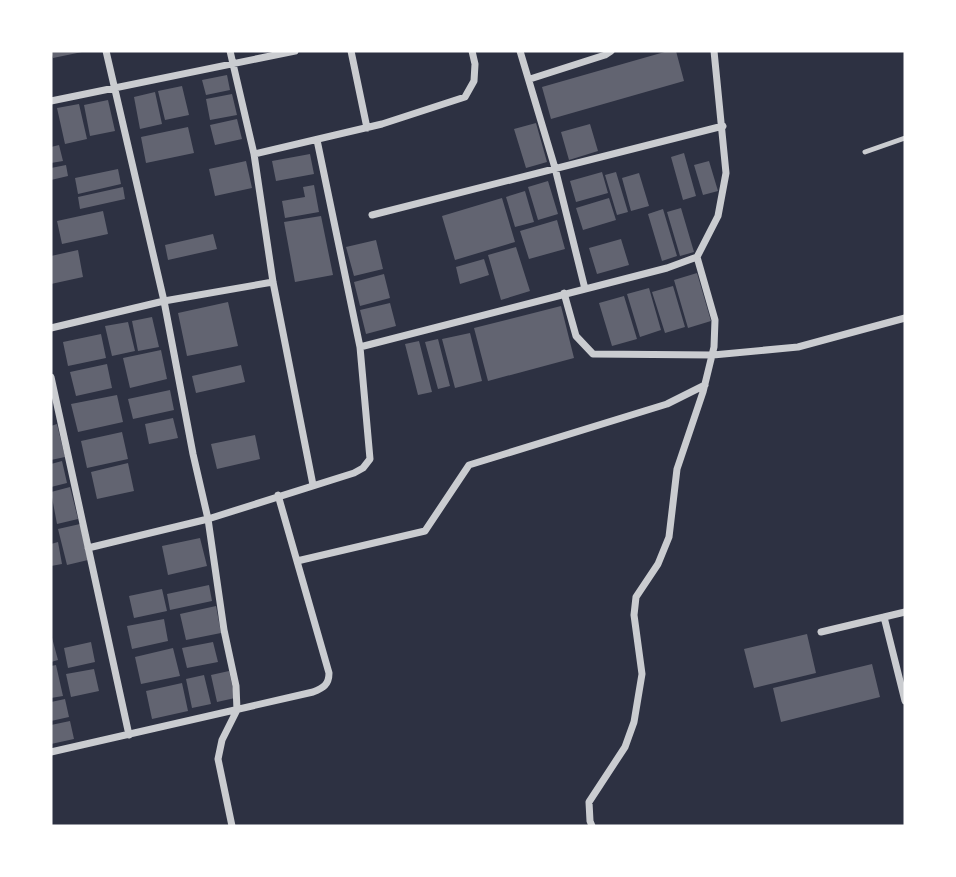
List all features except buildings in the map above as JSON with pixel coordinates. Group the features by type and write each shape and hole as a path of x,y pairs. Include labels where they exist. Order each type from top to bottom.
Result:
{"street":[{"path":"106,51 164,301 208,519 223,630 236,686 237,710 222,740 218,759 232,826"},
{"path":"230,51 254,154 273,282 313,485"},
{"path":"51,101 295,51"},
{"path":"351,51 367,128"},
{"path":"254,154 367,128 465,97 474,81 475,64 472,51"},
{"path":"520,51 555,168 584,289"},
{"path":"530,79 611,51"},
{"path":"360,346 667,268 697,257 718,216 726,173 714,51"},
{"path":"372,215 723,126"},
{"path":"88,548 208,519 354,473 363,468 370,459 360,346 317,140"},
{"path":"592,826 589,802 625,747 634,722 642,674 634,615 636,597 658,564 669,537 677,469 713,355 715,320 697,257"},
{"path":"51,328 164,301 273,282"},
{"path":"564,293 576,336 593,354 713,355 798,347 905,318"},
{"path":"51,377 130,735"},
{"path":"297,561 425,531 469,465 667,404 705,384"},
{"path":"51,752 325,687 329,680 278,495"},
{"path":"821,632 905,612"},
{"path":"884,617 905,701"}],"lane":[{"path":"865,152 905,138"}]}
